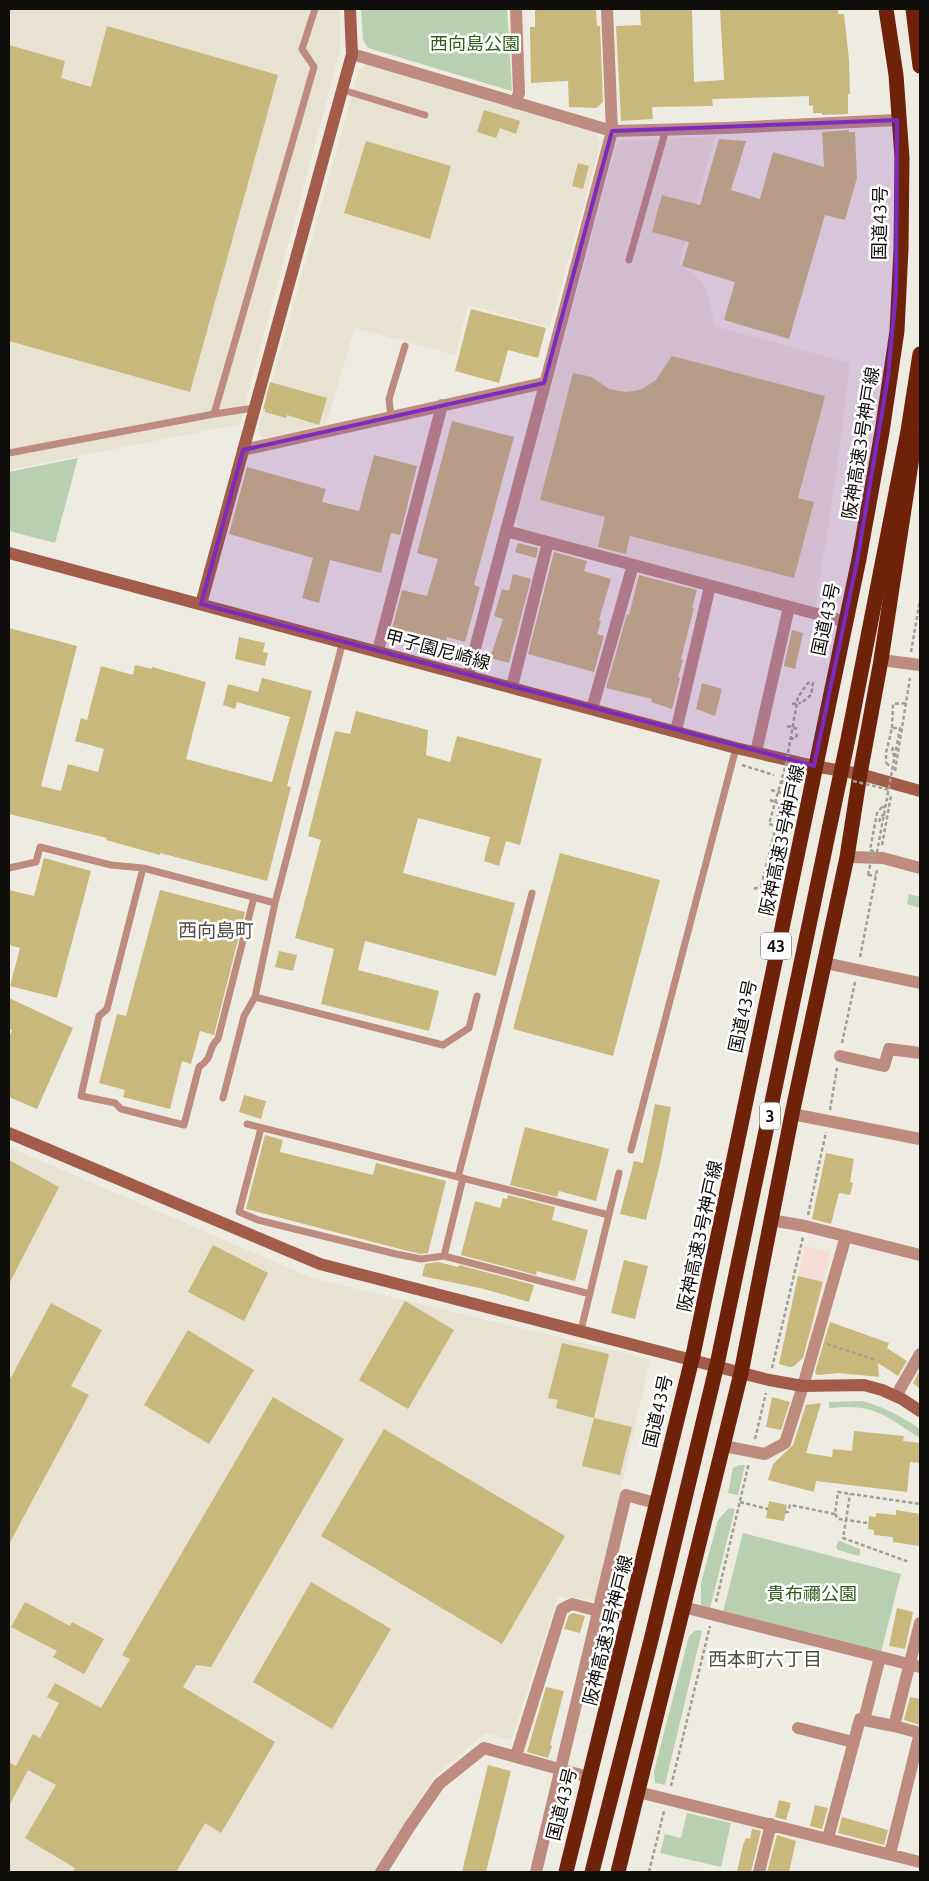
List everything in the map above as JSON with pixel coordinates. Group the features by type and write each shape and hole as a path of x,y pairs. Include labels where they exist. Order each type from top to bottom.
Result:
{"highway":[{"name":"国道43号","path":"565,1872 689,1359 843,621 857,562 871,486 888,377 896,292 899,208 897,120 881,9"},
{"name":"阪神高速3号神戸線","path":"565,1872 695,1346 859,559 882,432 897,331 902,222 902,158 896,75 886,9"},
{"path":"913,9 920,66"},
{"name":"3","path":"592,1872 652,1636 718,1360 848,739 908,431 920,354"},
{"path":"618,1872 741,1373 792,1114 847,857 881,660 920,405"}],"street":[{"path":"201,604 352,54 350,9"},
{"path":"515,103 519,93 516,9"},
{"path":"468,675 612,131 607,9"},
{"path":"352,54 612,131 736,128 897,120"},
{"path":"243,450 544,383"},
{"path":"378,651 442,405"},
{"path":"506,530 843,621"},
{"path":"512,687 548,542"},
{"name":"甲子園尼崎線","path":"9,552 736,748 814,766 860,774 920,791"},
{"path":"592,709 633,565"},
{"path":"676,731 710,586"},
{"path":"756,752 790,607"},
{"path":"881,660 915,663"},
{"path":"847,857 876,854 920,868"},
{"path":"825,963 920,983"},
{"path":"840,1056 884,1066 889,1049 920,1053"},
{"path":"792,1114 920,1140"},
{"path":"9,1133 320,1264 769,1380 803,1386 864,1385 896,1396 920,1411"},
{"path":"771,1220 806,1226 920,1255"},
{"path":"724,1446 765,1454 784,1443 803,1386 846,1236"},
{"path":"896,1396 920,1354"},
{"path":"536,1872 626,1495 655,1503"},
{"path":"516,1756 562,1608 572,1604 626,1618"},
{"path":"683,1607 915,1666"},
{"path":"894,1726 915,1666 920,1623"},
{"path":"864,1720 880,1657"},
{"path":"828,1838 860,1719 894,1726 920,1733 890,1854"},
{"path":"798,1728 853,1742"},
{"path":"381,1872 439,1784 484,1748 588,1777"},
{"path":"638,1792 920,1862"},
{"path":"759,1872 771,1824"}],"lane":[{"path":"214,414 314,67 302,49 315,9"},
{"path":"342,90 426,115"},
{"path":"629,260 666,129"},
{"path":"391,417 389,399 405,346"},
{"path":"9,453 254,408"},
{"path":"223,1098 244,1016 255,997 275,903 343,641"},
{"path":"631,1150 736,748"},
{"path":"9,868 36,862 40,847 112,865 143,868 275,903"},
{"path":"143,868 107,1009 99,1016 80,1096 115,1104 121,1109 184,1125 199,1067 208,1061 213,1043 218,1039 254,897"},
{"path":"444,1256 460,1178 532,893"},
{"path":"255,997 443,1044 469,1028 477,996"},
{"path":"247,1124 609,1215"},
{"path":"261,1128 240,1212 258,1220 396,1254 421,1259 444,1256 590,1294"},
{"path":"581,1330 619,1173"}],"path":[{"path":"876,876 868,875 889,807 915,663 920,600"},
{"path":"776,826 770,824 782,780 790,739 798,697 808,683 813,683 811,695 801,703 792,704"},
{"path":"890,766 886,763 892,728 893,704 907,703"},
{"path":"787,726 798,729"},
{"path":"649,1872 713,1616 806,1226 876,876 876,854 881,822 886,814 896,756 895,747 900,728 892,728"},
{"path":"790,739 796,738 797,734"},
{"path":"782,780 784,787"},
{"path":"771,790 782,793"},
{"path":"754,889 761,886 780,804 770,800"},
{"path":"876,854 870,850 877,813 882,807 889,807"},
{"path":"816,1341 876,1360"},
{"path":"866,1523 838,1519 835,1514 838,1492 920,1504"},
{"path":"850,1494 844,1538 909,1562"},
{"path":"740,1502 768,1509"},
{"path":"785,1512 788,1512 790,1505 835,1514"}],"highlighted area":[{"path":"897,120 896,292 888,377 857,562 814,766 201,604 243,450 544,383 612,131"}],"shaded area":[{"path":"9,9 340,9 340,51 240,424 9,470"},
{"path":"367,64 595,132 601,142 550,327 468,305 455,355 355,328 326,424 263,438 258,430 359,70"},
{"path":"715,136 679,265 695,274 705,287 714,326 850,363 835,484 815,609 519,528 516,520 616,145 621,141"},
{"path":"9,1147 312,1278 650,1359 596,1600 558,1597 511,1740 485,1733 435,1776 373,1872 9,1872"},
{"path":"805,1246 830,1252 810,1337 785,1332"}],"green space":[{"name":"西向島公園","path":"361,9 507,9 512,91 368,48 363,40"},
{"path":"78,458 55,543 9,531 9,472"},
{"path":"909,894 920,897 920,908 907,904"},
{"path":"862,1401 885,1409 913,1424 920,1429 920,1438 878,1412 857,1407 829,1408 829,1402"},
{"path":"745,1465 738,1495 728,1493 733,1468"},
{"path":"729,1508 735,1509 710,1608 701,1605 701,1583 718,1520"},
{"name":"貴布禰公園","path":"743,1533 901,1574 881,1652 723,1612"},
{"path":"840,1541 860,1549 860,1555 838,1550 836,1548"},
{"path":"696,1630 702,1631 665,1785 655,1783 654,1771 689,1636"},
{"path":"687,1813 731,1823 721,1867 660,1853 665,1834 681,1838"}],"building":[{"path":"535,9 596,9 597,26 600,26 603,102 596,108 569,107 568,81 531,83 530,27 535,27"},
{"path":"640,9 692,9 694,82 724,80 720,9 838,9 838,14 844,14 849,60 850,94 848,94 848,114 822,115 822,113 813,113 813,105 809,106 809,96 712,99 713,106 652,107 653,119 621,121 616,26 641,25"},
{"path":"107,26 278,75 190,392 9,341 9,45 65,61 61,78 91,87"},
{"path":"484,110 520,121 516,134 500,128 496,138 477,132"},
{"path":"849,130 849,132 855,132 857,178 845,220 825,215 789,339 724,320 735,282 682,266 689,242 652,232 662,195 700,205 719,139 746,141 731,190 760,199 773,152 824,167 822,132"},
{"path":"366,141 451,166 430,239 344,213"},
{"path":"578,163 589,166 583,189 572,186"},
{"path":"471,309 546,328 538,358 508,350 499,383 455,371"},
{"path":"672,356 825,396 798,498 814,502 794,578 630,536 626,554 598,547 605,517 540,500 573,373 592,377 609,389 625,392 634,391 642,389 656,380"},
{"path":"270,382 327,398 319,425 287,415 286,418 265,412 265,409 263,409"},
{"path":"452,421 514,437 474,585 480,587 465,642 447,637 446,641 412,632 411,638 391,633 402,590 427,596 438,559 417,553"},
{"path":"374,455 417,466 400,535 391,533 381,573 330,560 319,603 302,598 313,558 229,534 247,467 326,489 322,502 359,511"},
{"path":"518,543 538,548 536,558 515,552"},
{"path":"554,552 587,561 584,571 611,579 599,620 601,621 597,634 604,636 594,672 528,654"},
{"path":"513,574 531,579 509,663 490,658 503,619 494,616 502,589 509,591"},
{"path":"639,575 697,590 672,709 651,702 652,699 606,688 627,614 629,615"},
{"path":"9,628 77,646 41,786 61,791 68,764 98,772 104,749 75,741 81,718 87,720 101,666 133,675 135,665 152,669 152,667 206,682 186,759 272,782 290,717 237,702 235,709 223,705 228,684 258,692 262,678 312,691 287,786 291,787 267,881 160,853 160,855 106,840 107,838 9,814"},
{"path":"792,630 803,633 795,669 784,666"},
{"path":"239,637 265,643 263,652 268,653 265,666 235,659"},
{"path":"702,683 722,689 715,716 696,709"},
{"path":"356,711 428,730 426,755 450,762 457,736 542,759 520,845 506,841 499,866 484,861 490,837 418,818 403,873 515,903 496,976 365,941 358,970 439,991 429,1031 321,1004 334,949 295,938 321,840 308,836 335,731 350,734"},
{"path":"560,853 660,880 613,1056 513,1029"},
{"path":"44,858 91,871 57,998 10,986 20,948 9,945 9,890 34,896"},
{"path":"160,890 245,912 214,1035 200,1031 191,1064 182,1061 170,1109 123,1097 125,1090 99,1083 117,1014 126,1016"},
{"path":"279,951 297,955 293,971 275,967"},
{"path":"9,998 73,1028 37,1109 9,1097 9,1038 12,1030 9,1028"},
{"path":"244,1095 266,1101 261,1119 239,1112"},
{"path":"655,1104 671,1107 646,1220 620,1214 634,1161 643,1163"},
{"path":"525,1127 609,1149 596,1201 559,1191 557,1197 510,1185"},
{"path":"265,1135 283,1140 280,1152 373,1175 376,1163 446,1181 428,1253 421,1254 404,1250 246,1209"},
{"path":"826,1153 854,1159 850,1182 853,1183 850,1195 839,1193 831,1224 812,1219"},
{"path":"9,1160 59,1187 9,1284"},
{"path":"508,1195 555,1207 552,1220 588,1230 575,1281 537,1271 536,1275 461,1255 475,1201 500,1208 503,1198 507,1199"},
{"path":"213,1245 268,1273 244,1321 188,1292"},
{"path":"624,1260 648,1266 635,1319 611,1313"},
{"path":"438,1262 458,1267 459,1265 534,1285 529,1302 484,1289 422,1276 425,1264"},
{"path":"798,1276 823,1282 803,1358 790,1367 779,1364"},
{"path":"405,1301 454,1330 408,1409 359,1380"},
{"path":"51,1303 102,1330 71,1386 89,1395 9,1544 9,1381"},
{"path":"830,1322 889,1343 887,1348 907,1361 898,1376 878,1363 879,1377 839,1373 817,1375 815,1372"},
{"path":"188,1330 254,1370 209,1444 144,1405"},
{"path":"562,1343 609,1354 594,1418 556,1408 558,1400 548,1398"},
{"path":"920,1370 920,1389 913,1383"},
{"path":"273,1397 344,1439 211,1667 196,1665 183,1687 275,1742 221,1833 205,1823 176,1872 73,1872 75,1868 25,1838 56,1785 28,1770 9,1806 9,1762 16,1766 33,1734 40,1738 59,1703 47,1697 55,1683 101,1708 130,1659 122,1655"},
{"path":"772,1397 790,1402 781,1430 766,1427"},
{"path":"821,1403 806,1453 832,1457 833,1449 852,1451 854,1431 904,1436 903,1441 920,1443 920,1463 910,1462 907,1492 816,1481 814,1492 768,1480 773,1464 793,1445 806,1405"},
{"path":"594,1418 632,1427 620,1475 582,1466"},
{"path":"384,1429 565,1536 502,1644 321,1536"},
{"path":"769,1501 787,1505 784,1521 766,1518"},
{"path":"896,1510 920,1514 919,1546 893,1542 893,1537 874,1535 874,1530 868,1529 869,1516 876,1517 876,1513 896,1515"},
{"path":"311,1582 391,1629 332,1729 253,1682"},
{"path":"25,1602 70,1626 72,1622 104,1639 84,1674 53,1657 57,1651 11,1627"},
{"path":"897,1608 913,1612 905,1649 889,1646"},
{"path":"573,1613 585,1616 580,1633 564,1629 569,1615"},
{"path":"546,1687 564,1691 548,1758 527,1752"},
{"path":"910,1697 920,1699 920,1725 904,1720"},
{"path":"488,1765 511,1771 486,1872 462,1872"},
{"path":"779,1800 791,1803 786,1820 775,1817"},
{"path":"815,1805 828,1808 822,1829 810,1826"},
{"path":"842,1817 888,1830 884,1845 838,1833"},
{"path":"752,1829 761,1831 751,1872 737,1872 743,1845 746,1838 750,1839"},
{"path":"777,1835 796,1841 789,1872 767,1872"}],"district":[{"name":"西向島町","path":"216,930"},
{"name":"西本町六丁目","path":"765,1659"}]}
